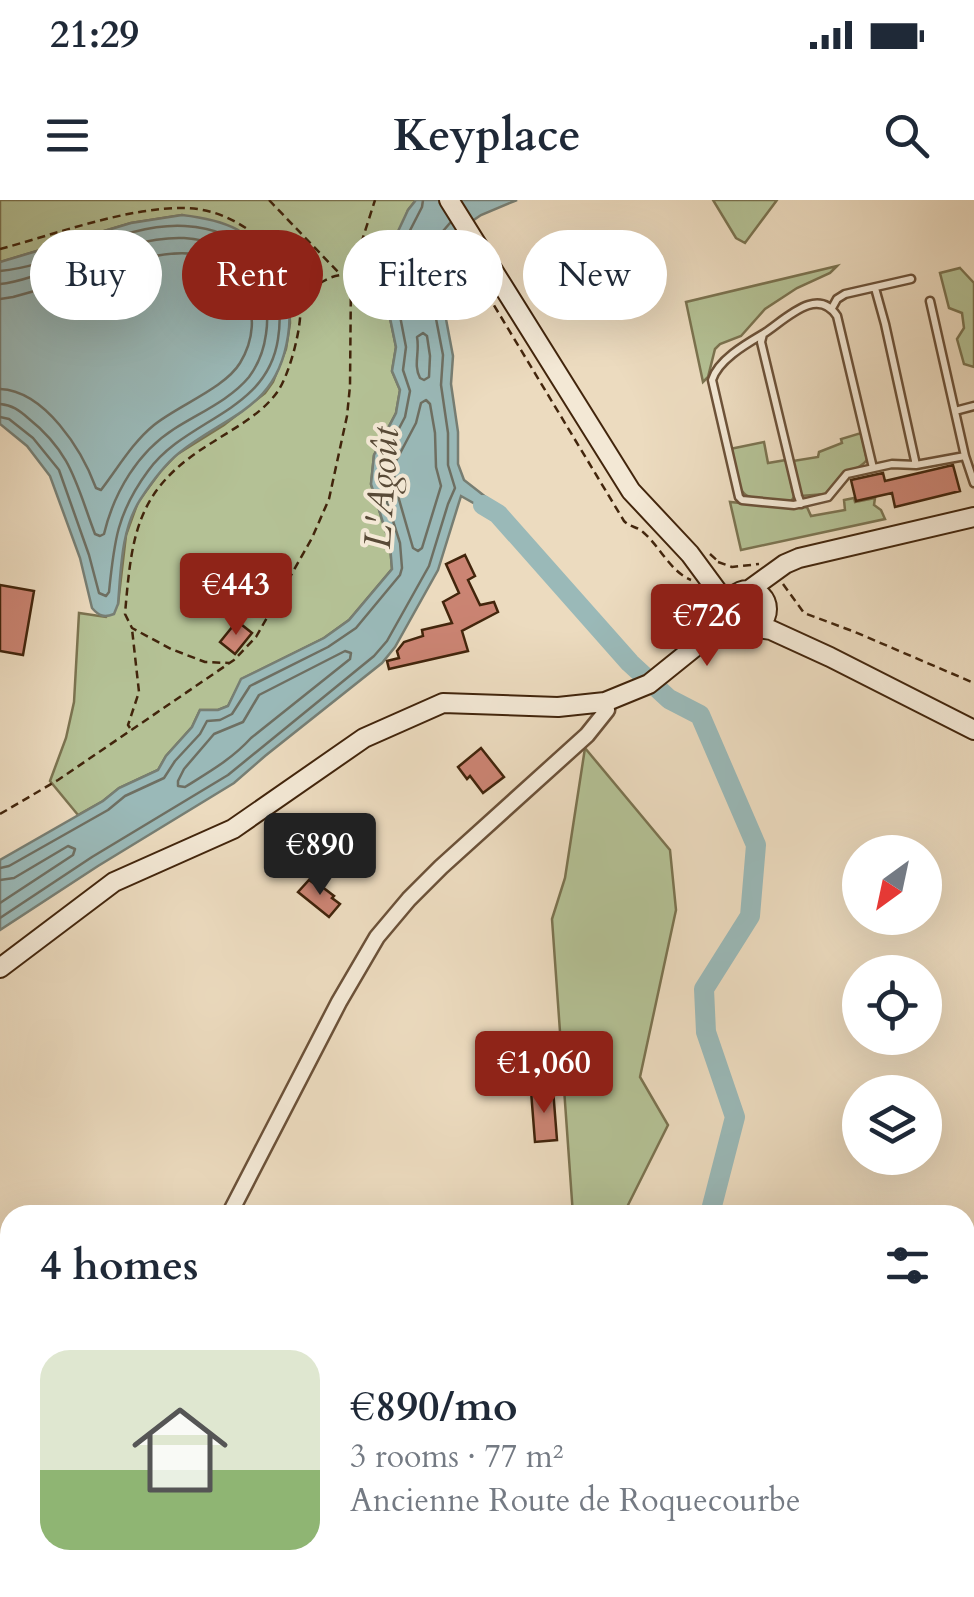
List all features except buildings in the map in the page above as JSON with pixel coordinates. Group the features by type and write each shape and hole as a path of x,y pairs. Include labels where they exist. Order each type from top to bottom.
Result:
{"main road":[{"path":"448,200 631,491 690,554 723,596 740,626 771,630 974,730"},
{"path":"0,968 114,882 233,828 364,738 443,703 558,707 605,702 650,682 730,613 733,596 784,564 974,517"},
{"path":"690,554 760,595 778,620 830,657"},
{"path":"752,627 761,622 779,580 813,556"}],"street":[{"path":"234,1205 339,1002 377,938 424,883 588,735 608,710 605,702"}],"lane":[{"path":"832,308 845,294 911,279"},
{"path":"874,288 916,465"},
{"path":"930,301 965,456 974,480"},
{"path":"873,468 832,308 812,302 743,347 714,372 712,386 742,500 802,504 828,497 848,474 892,464 916,465 965,456"},
{"path":"763,334 761,342 802,504"},
{"path":"955,411 974,406"}],"path":[{"path":"269,200 340,274"},
{"path":"365,230 375,200"},
{"path":"0,250 124,216 171,209 214,213 248,230"},
{"path":"323,283 343,274"},
{"path":"130,729 139,692 132,628 125,614 133,539 143,509 189,456 267,404 289,370 298,320"},
{"path":"0,814 58,780 229,663 256,638 312,538 329,499 347,416 351,320"},
{"path":"713,565 718,562 732,567 767,566"},
{"path":"782,583 802,615 855,632 974,683"},
{"path":"132,628 204,662 229,663"}],"green space":[{"path":"0,200 416,200 401,230 343,230 343,320 390,320 396,347 392,371 400,390 396,413 374,455 371,484 390,545 392,569 349,620 324,638 242,679 228,706 200,710 192,727 158,770 119,788 78,815 50,781 74,702 79,613 106,617 118,604 126,535 138,502 160,472 176,455 265,393 286,349 290,320 323,320 323,230 227,230 182,215 107,230 30,230 30,253 0,262"},
{"path":"713,200 777,200 745,243 736,238"},
{"path":"837,266 765,309 741,336 720,344 703,382 686,302"},
{"path":"960,268 974,283 974,367 964,364 957,339 964,328 962,313 949,308 940,273"},
{"path":"861,433 867,460 843,474 825,494 801,496 793,461 818,457 819,452 842,443 841,439"},
{"path":"764,442 768,463 786,460 794,497 790,503 750,497 740,488 730,449"},
{"path":"854,498 855,502 875,498 874,505 885,519 741,550 730,502 807,507 811,516 845,510 844,500"},
{"path":"585,748 670,850 676,910 640,1077 668,1125 628,1205 572,1205 552,919 565,878"}],"water":[{"path":"416,200 517,200 481,215 459,230 399,230"},
{"path":"182,215 239,230 182,230 182,320 290,320 282,360 262,395 179,453 144,494 125,537 118,604 114,614 102,616 92,608 80,558 50,476 27,446 0,424 0,262 30,253 30,320 162,320 162,230 107,230"},
{"name":"L'Agoût","path":"390,320 446,320 453,356 451,384 458,464 464,480 500,508 507,522 461,496 438,570 382,663 234,783 0,930 0,860 119,788 158,770 192,727 200,710 228,706 241,679 324,638 349,620 392,569 390,545 371,484 374,455 396,413 400,390 392,371 396,347"}],"waterway":[{"path":"483,505 498,514 630,663 669,699 700,715 756,845 750,916 704,989 706,1032 735,1117 712,1205"}]}
